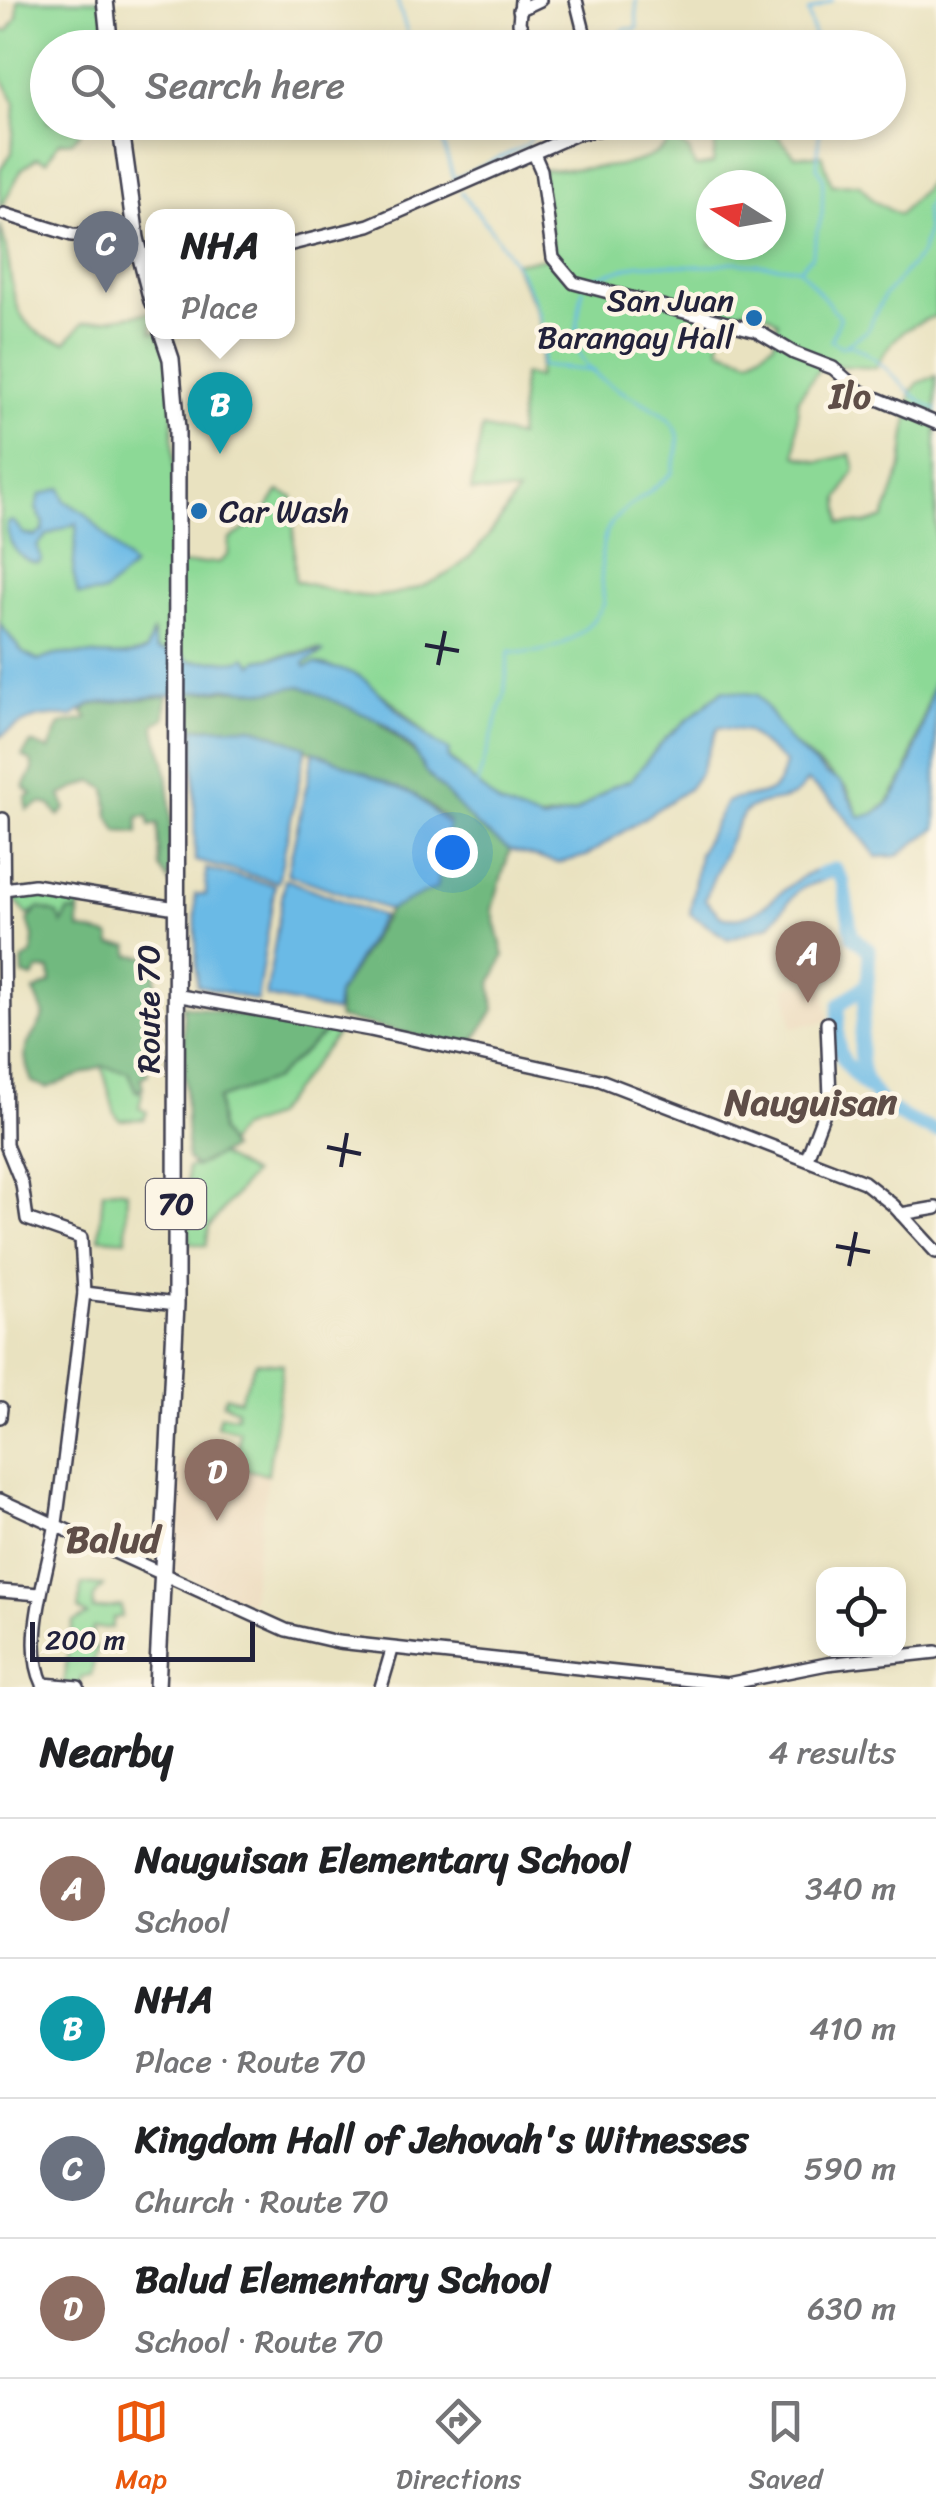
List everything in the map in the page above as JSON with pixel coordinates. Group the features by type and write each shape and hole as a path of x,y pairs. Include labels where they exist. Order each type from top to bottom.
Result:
{"highway":[{"path":"105,0 108,30"},
{"path":"122,140 136,238 145,263"},
{"name":"Route 70","path":"156,1687 176,1304 176,392 164,339"}],"street":[{"path":"526,30 520,5 540,0"},
{"path":"576,0 584,30"},
{"path":"295,243 369,225 534,154 556,140"},
{"path":"534,154 541,170 554,258 574,283 757,330 794,353 833,368 861,392 936,423"},
{"path":"4,214 72,234 136,238"},
{"path":"3,819 6,1145 22,1184 27,1219 81,1238 84,1293 56,1523 40,1594 41,1681 78,1687"},
{"path":"4,889 34,885 176,908"},
{"path":"175,996 370,1030 600,1080 864,1182 936,1252"},
{"path":"807,1158 830,1096 827,1023"},
{"path":"901,1214 936,1208"},
{"path":"84,1293 176,1304"},
{"path":"0,1417 1,1408"},
{"path":"0,1500 300,1636 392,1650 726,1684 827,1664 936,1652"},
{"path":"0,1591 40,1594"},
{"path":"381,1687 392,1650"}],"shaded area":[{"path":"824,982 829,1021 792,1027 786,986"},
{"path":"177,1460 268,1474 250,1604 170,1569"}],"green space":[{"path":"18,0 105,0 108,30 30,30 30,140 73,140 59,142 47,161 37,158 22,169 0,210 0,169 12,153 15,103 0,74 0,31 8,31 17,17"},
{"path":"669,140 689,150 695,167 713,164 715,144 725,140 782,140 795,156 822,155 832,185 859,184 874,201 899,215 936,175 936,316 900,335 876,368 822,365 798,399 796,455 819,462 851,454 855,469 839,499 841,523 865,524 884,518 902,467 911,392 918,383 936,376 936,674 906,774 886,805 868,817 859,816 847,788 789,741 760,701 723,690 665,739 631,780 611,787 575,813 534,820 511,812 488,796 402,710 358,675 316,663 306,668 304,663 323,652 318,649 258,660 254,665 239,661 188,661 183,655 155,650 153,634 146,651 118,656 63,654 39,661 23,653 0,624 0,225 15,298 30,327 66,342 83,323 145,313 145,339 164,339 171,359 176,565 220,562 228,555 229,540 259,519 279,491 293,497 295,581 348,594 380,596 427,584 463,563 478,549 517,493 471,491 482,428 518,437 523,374 537,378 541,361 538,319 513,263 553,257 541,170 630,163 661,150","holes":["755,305 778,322 774,343 750,359 720,349 721,332 728,320"]},
{"path":"301,686 368,712 421,759 468,815 510,850 492,909 504,956 491,983 494,1010 470,1048 338,1018 337,996 389,910 436,887 449,821 415,795 253,727 183,728 180,693"},
{"path":"167,696 165,718 155,724 155,729 169,791 169,882 160,868 158,824 150,826 148,816 138,817 138,833 117,831 109,816 106,789 93,781 61,795 66,809 59,816 50,805 41,803 27,810 26,797 32,794 24,787 33,770 31,761 22,756 31,743 49,750 60,724 88,719 83,713 89,705"},
{"path":"26,891 81,900 79,911 68,912 61,925 56,914 39,908 28,915 14,900"},
{"path":"39,908 58,914 62,924 68,912 79,911 79,929 110,936 111,945 129,946 130,955 157,958 151,1041 140,1054 148,1074 141,1078 143,1088 136,1091 129,1072 102,1066 47,1088 32,1082 26,1051 44,1015 34,991 51,983 50,970 38,970 33,978 23,975 22,961 32,954 34,940 28,920"},
{"path":"183,1005 328,1030 273,1080 218,1099 220,1132 230,1149 195,1167 187,1159"},
{"path":"328,1030 338,1033 272,1117 239,1129 227,1144 220,1132 218,1099 268,1081"},
{"path":"102,1066 129,1072 135,1090 142,1093 139,1108 147,1112 144,1119 120,1120 115,1114"},
{"path":"219,1155 252,1174 209,1227 206,1246 189,1243 187,1168"},
{"path":"103,1191 127,1191 126,1240 99,1238"},
{"path":"256,1362 283,1364 268,1474 237,1468 239,1431 217,1426 220,1415 237,1416 237,1409 223,1403 226,1396 239,1400"},
{"path":"82,1584 103,1586 94,1597 93,1610 121,1606 122,1617 114,1618 112,1628 93,1628 90,1646 97,1648 91,1675 81,1677 80,1685 63,1683 73,1622 87,1615 78,1609"}],"water":[{"path":"61,488 65,501 86,514 133,567 104,593 78,595 73,572 77,523 47,535 37,546 42,560 38,563 25,559 11,543 7,523 13,521 24,534 35,536 43,531 44,523 36,509 40,495"},
{"path":"0,624 23,653 39,661 63,654 132,655 146,651 152,634 156,650 183,655 188,661 239,661 245,657 253,665 258,660 324,651 304,663 306,667 315,663 362,678 429,738 449,750 448,758 500,805 543,821 575,813 611,787 631,780 665,739 723,690 758,695 789,741 825,774 841,782 859,816 876,813 890,801 912,760 936,674 936,828 897,856 877,857 835,804 807,781 786,799 753,807 737,826 705,900 721,916 752,913 804,876 835,869 831,877 799,889 770,925 728,939 690,914 699,854 726,802 771,791 785,763 747,731 718,727 700,773 688,789 586,856 558,863 510,850 477,826 425,771 413,749 384,723 301,686 266,692 228,688 91,704 72,717 34,719 0,737"},
{"path":"253,727 306,747 278,882 195,861 194,728"},
{"path":"314,751 415,795 448,825 436,888 389,910 287,874"},
{"path":"206,869 275,885 257,1001 197,985 195,894 206,895"},
{"path":"285,879 382,916 337,995 335,1012 266,997"}],"waterway":[{"path":"397,0 406,30"},
{"path":"624,30 637,29 636,0"},
{"path":"812,30 808,12 833,0"},
{"path":"442,140 454,179 527,145 530,140"},
{"path":"800,268 811,257 822,214 819,140"},
{"path":"589,279 640,264 707,266 732,262 799,268 840,317 831,341 842,347 867,331 884,296 920,255 927,232 925,210 936,188"},
{"path":"461,192 506,251 532,296 540,319 541,366 594,371"},
{"path":"476,788 504,696 509,651 537,652 564,643 596,616 604,604 605,535 621,513 672,473 677,454 678,435 672,423 660,412 609,384 583,360 577,344 583,289"},
{"path":"847,344 874,358 913,395 936,410"},
{"path":"821,874 835,869 843,882 852,936 869,950 861,1034 866,1079 878,1099 901,1116 936,1131"},
{"path":"866,985 839,1005 838,1032 844,1060 868,1088"}],"place":[{"name":"Kingdom Hall of Jehovah's Witnesses","path":"106,293"},
{"name":"San Juan Barangay Hall","path":"754,318"},
{"name":"NHA","path":"220,454"},
{"name":"Car Wash","path":"199,511"},
{"name":"Nauguisan Elementary School","path":"808,1003"},
{"name":"Balud Elementary School","path":"217,1521"}],"district":[{"name":"Ilo","path":"850,396"},
{"name":"Nauguisan","path":"811,1102"},
{"name":"Balud","path":"113,1539"}]}
